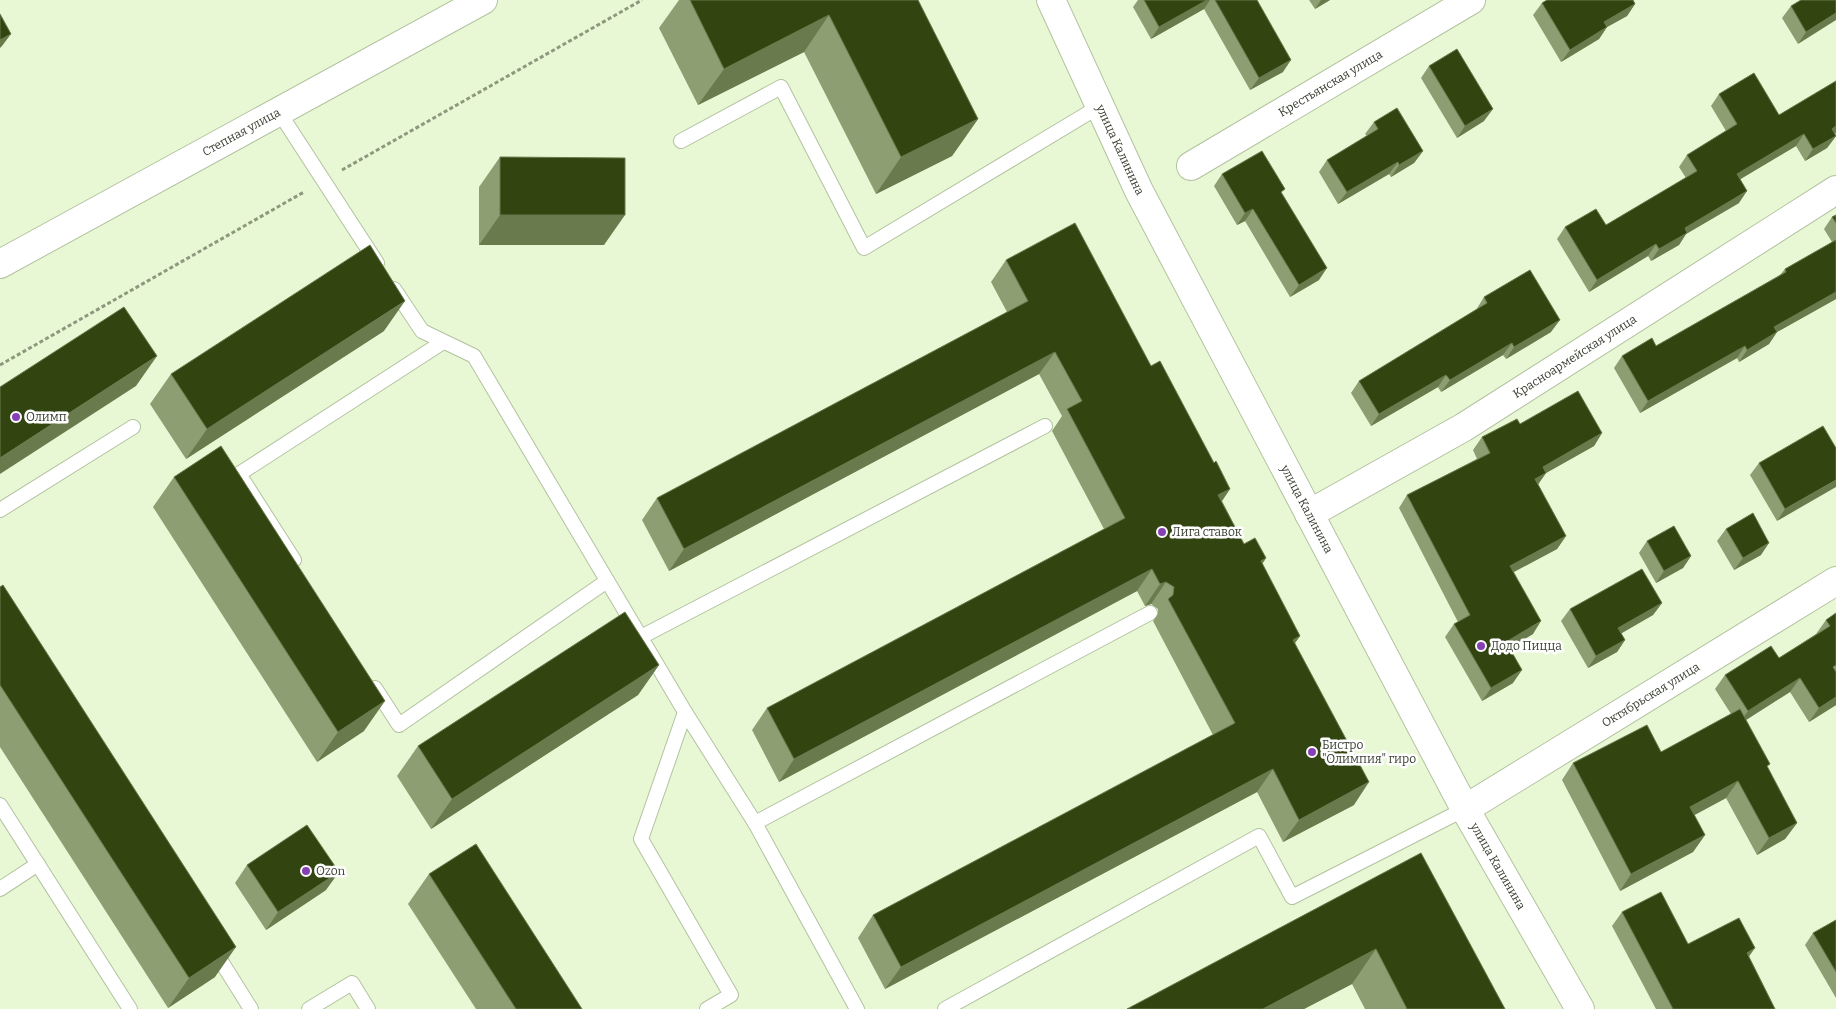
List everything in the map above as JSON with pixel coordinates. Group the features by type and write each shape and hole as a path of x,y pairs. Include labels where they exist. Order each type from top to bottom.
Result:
{"main road":[{"name":"Степная улица","path":"0,264 483,0"},
{"name":"улица Калинина","path":"1051,0 1139,191 1465,809 1580,1009"},
{"name":"Крестьянская улица","path":"1190,166 1471,0"},
{"name":"Красноармейская улица","path":"1309,514 1464,428 1836,190"},
{"name":"Октябрьская улица","path":"1465,809 1836,581"}],"lane":[{"path":"681,141 781,87 864,248 1100,106"},
{"path":"279,112 422,331 474,356 686,712 755,823 857,1009"},
{"path":"303,574 240,474 443,342"},
{"path":"0,510 133,426"},
{"path":"641,637 1045,426"},
{"path":"367,674 399,725 608,581"},
{"path":"755,823 1150,614"},
{"path":"686,712 641,839 731,995 707,1009"},
{"path":"0,805 130,1009"},
{"path":"945,1009 1259,836 1292,897 1465,809"},
{"path":"0,889 38,864"},
{"path":"204,934 251,1009"},
{"path":"309,1009 352,983 368,1009"}],"building":[{"path":"690,0 918,0 978,119 901,157 829,15 724,69"},
{"path":"1144,0 1207,0 1159,27"},
{"path":"1215,0 1257,0 1291,60 1259,78"},
{"path":"1547,0 1633,0 1635,4 1604,22 1607,27 1570,50 1542,3"},
{"path":"1801,0 1836,0 1836,13 1806,32 1791,6"},
{"path":"0,14 11,34 0,40"},
{"path":"1457,49 1493,109 1465,126 1429,66"},
{"path":"1754,73 1779,115 1836,81 1836,126 1832,129 1836,136 1813,149 1804,134 1737,174 1747,191 1685,228 1687,233 1659,249 1656,244 1597,280 1565,227 1596,209 1606,225 1697,171 1687,155 1737,124 1719,94"},
{"path":"1397,108 1423,151 1399,165 1398,162 1347,192 1327,160 1378,129 1374,122"},
{"path":"1262,151 1285,189 1281,192 1327,268 1299,285 1253,209 1245,213 1222,174"},
{"path":"500,157 625,158 625,215 500,215"},
{"path":"1836,215 1836,223 1832,217"},
{"path":"1075,223 1151,366 1160,361 1214,463 1216,461 1230,489 1218,495 1244,544 1255,538 1266,558 1261,561 1300,636 1293,640 1369,782 1299,820 1273,769 901,967 873,915 1235,723 1168,599 1173,595 1174,587 1166,582 1160,584 1152,569 794,759 767,708 1125,518 1067,409 1082,401 1055,352 684,549 657,498 1028,301 1006,260"},
{"path":"1836,240 1836,292 1774,327 1777,332 1747,350 1745,346 1648,401 1622,356 1652,338 1656,346 1786,272 1785,269"},
{"path":"370,245 405,301 207,429 171,374"},
{"path":"1530,270 1560,320 1514,347 1512,343 1450,380 1446,375 1379,414 1359,381 1487,303 1484,297"},
{"path":"124,307 157,356 0,458 0,387"},
{"path":"1578,391 1602,433 1543,467 1546,473 1535,479 1566,536 1510,566 1541,621 1506,642 1522,670 1491,688 1454,624 1470,615 1407,495 1490,453 1482,437 1517,419 1520,424"},
{"path":"1823,426 1836,448 1836,480 1785,509 1759,463"},
{"path":"221,446 385,701 338,732 174,477"},
{"path":"1753,513 1769,543 1743,558 1726,529"},
{"path":"1674,526 1691,556 1664,571 1647,541"},
{"path":"1642,569 1662,603 1618,628 1625,640 1596,656 1570,609"},
{"path":"3,585 236,947 189,978 0,685 0,587"},
{"path":"625,612 659,665 452,799 418,746"},
{"path":"1836,613 1836,665 1833,667 1836,672 1836,697 1819,708 1800,678 1748,711 1725,675 1771,646 1779,658 1830,626 1826,620"},
{"path":"1740,709 1770,764 1767,766 1797,823 1769,838 1738,781 1690,807 1705,835 1631,874 1573,763 1647,725 1661,752"},
{"path":"307,825 339,872 278,912 247,865"},
{"path":"476,844 582,1009 516,1009 429,874"},
{"path":"1421,853 1505,1009 1407,1009 1376,949 1263,1009 1127,1009"},
{"path":"1661,892 1688,944 1739,918 1755,948 1747,953 1775,1009 1673,1009 1622,912"},
{"path":"1836,920 1836,972 1813,933"}],"place":[{"name":"Олимп","path":"16,417"},
{"name":"Лига ставок","path":"1162,532"},
{"name":"Додо Пицца","path":"1481,646"},
{"name":"Бистро \"Олимпия\" гиро","path":"1312,752"},
{"name":"Ozon","path":"306,871"}]}
